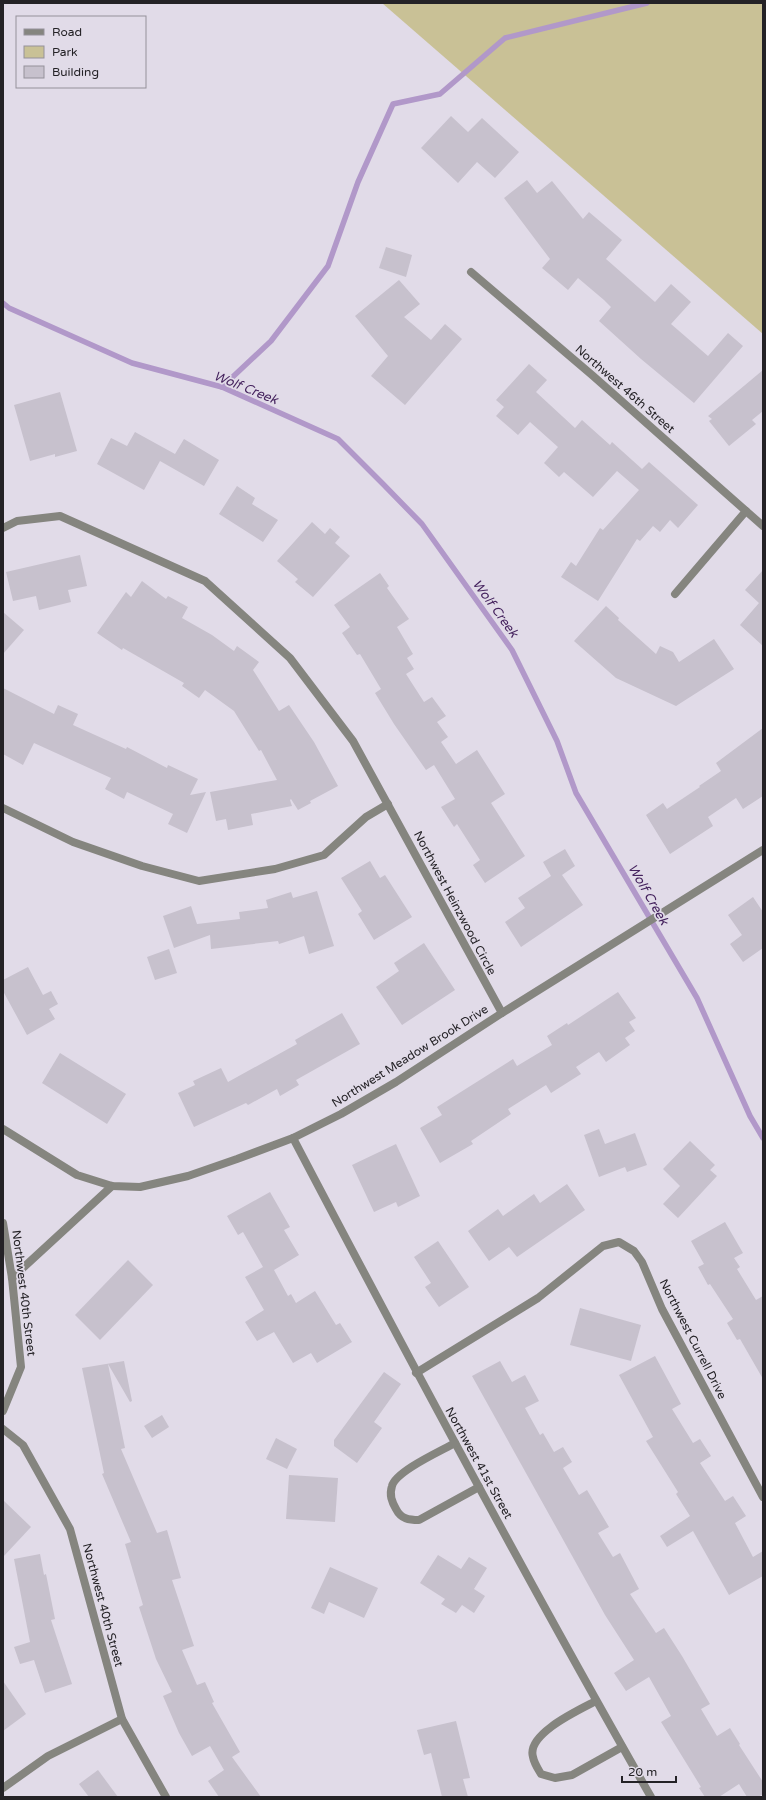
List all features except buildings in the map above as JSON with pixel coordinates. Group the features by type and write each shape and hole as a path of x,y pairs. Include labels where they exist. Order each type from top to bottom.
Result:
{"street":[{"name":"Northwest 46th Street","path":"471,272 592,375 763,526"},
{"path":"675,594 746,511"},
{"name":"Northwest Heinzwood Circle","path":"3,528 17,521 60,516 205,581 290,658 353,740 502,1013"},
{"path":"3,808 73,842 142,866 199,881 275,869 324,855 366,817 388,804"},
{"name":"Northwest Meadow Brook Drive","path":"3,1129 77,1175 112,1186 140,1187 188,1176 293,1138 341,1114 396,1082 502,1013 763,850"},
{"name":"Northwest 41st Street","path":"293,1138 454,1443 596,1701 651,1797"},
{"path":"12,1278 112,1186"},
{"name":"Northwest 40th Street","path":"3,1223 12,1278 21,1367 3,1411"},
{"name":"Northwest Currell Drive","path":"416,1373 538,1298 603,1246 618,1242 634,1251 642,1262 662,1309 763,1497"},
{"name":"Northwest 40th Street","path":"3,1429 23,1446 70,1529 122,1719 166,1797"},
{"path":"454,1443 400,1475 392,1485 391,1499 399,1516 410,1520 419,1520 479,1487"},
{"path":"596,1701 545,1731 535,1742 532,1756 541,1774 555,1778 572,1775 622,1747"},
{"path":"3,1788 48,1756 122,1719"}],"green space":[{"path":"382,3 763,3 763,334"}],"waterway":[{"path":"222,387 271,341 328,266 358,182 393,104 440,94 505,38 647,3"},
{"name":"Wolf Creek","path":"3,303 9,308 132,363 222,387 338,439 422,524 512,650 557,741 576,793 697,998 750,1116 763,1138"}]}
